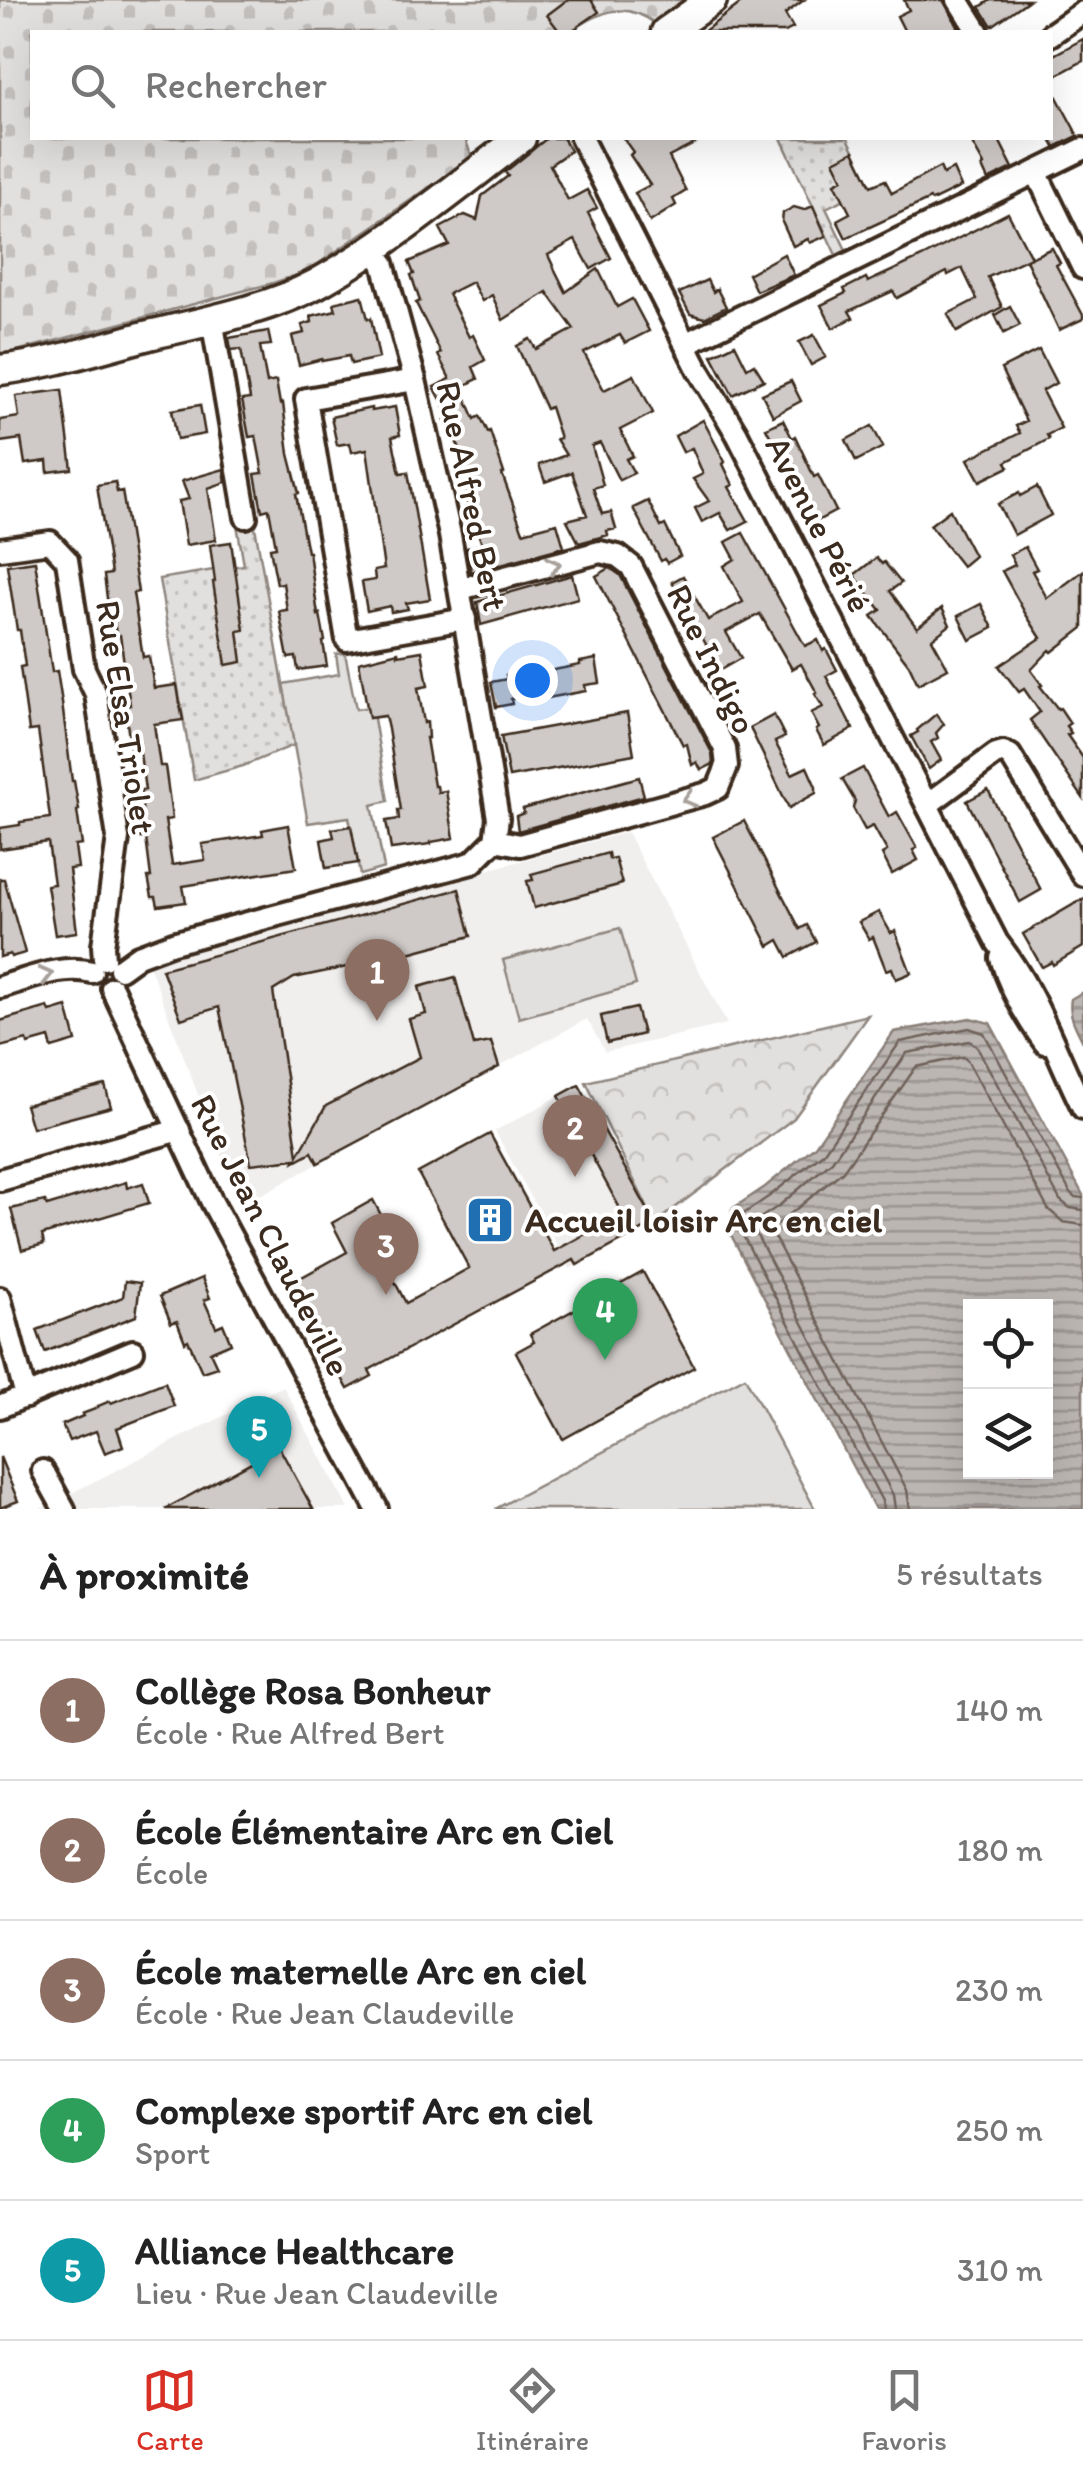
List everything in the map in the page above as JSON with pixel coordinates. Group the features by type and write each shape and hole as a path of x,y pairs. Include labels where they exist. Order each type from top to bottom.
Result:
{"street":[{"path":"669,30 712,0"},
{"path":"958,0 977,30"},
{"path":"1053,33 1083,12"},
{"path":"0,370 212,320 295,294 372,248 518,140"},
{"name":"Avenue Périé","path":"582,140 997,942 1026,983 1083,1108"},
{"path":"685,344 1083,149"},
{"path":"1036,172 1083,268"},
{"name":"Rue Alfred Bert","path":"372,248 383,263 415,380 450,535 498,818 496,840"},
{"path":"212,320 246,517"},
{"path":"415,380 306,399 346,640 464,618"},
{"name":"Rue Elsa Triolet","path":"0,550 50,542 67,560 84,669 96,694 118,838 103,946 107,972"},
{"name":"Rue Indigo","path":"460,589 600,552 618,556 631,566 724,750 727,766 718,788 705,794 520,845 496,840"},
{"path":"927,805 996,754 1010,755 1083,875"},
{"path":"0,986 78,968 107,972 172,943 472,863 496,840"},
{"name":"Rue Jean Claudeville","path":"107,972 212,1202 378,1509"},
{"path":"0,1180 179,1130"},
{"path":"0,1298 26,1397"},
{"path":"0,1407 133,1351"},
{"path":"44,1471 64,1509"}],"shaded area":[{"path":"627,832 727,1024 605,1052 587,1019 240,1206 148,962"},
{"path":"579,1085 655,1223 570,1269 495,1131"},
{"path":"283,1386 349,1509 40,1509"}],"green space":[{"path":"0,0 687,0 656,24 623,10 602,14 573,30 30,30 30,140 466,140 472,158 306,272 0,353"},
{"path":"782,140 849,140 871,186 826,208 846,250 836,255"},
{"path":"220,331 294,745 194,780 159,579 244,565 204,334"},
{"path":"345,653 356,709 372,707 388,801 372,805 384,868 360,875 349,817 308,823 283,684 339,674 336,654"},
{"path":"620,928 636,985 519,1018 503,960"},
{"path":"868,1015 794,1118 655,1223 586,1082"},
{"path":"745,1377 815,1509 495,1509"}],"water":[{"path":"1083,992 1083,1042 1070,1005 1071,999"},
{"path":"970,1018 990,1023 1083,1195 1083,1509 875,1509 729,1231 732,1209 815,1146 894,1032"}],"building":[{"path":"567,0 591,0 599,12 573,30 558,30 547,15"},
{"path":"745,0 804,0 785,14 793,28 789,30 706,30"},
{"path":"904,0 943,0 960,30 904,30 897,16 909,10"},
{"path":"991,0 1029,0 992,26 980,7"},
{"path":"1083,39 1083,61 1055,76 1053,55"},
{"path":"1053,90 1078,136 1055,147 1051,140"},
{"path":"545,140 564,140 570,151 550,165 568,200 587,190 597,208 588,213 611,258 591,269 575,240 548,255 566,292 598,269 617,307 632,299 649,331 625,343 620,335 584,353 604,390 634,375 653,413 620,430 633,456 626,459 634,473 619,480 600,443 592,446 603,485 593,488 602,514 611,512 616,529 579,543 567,520 587,515 572,472 545,482 539,465 566,455 556,439 560,438 550,407 546,409 517,346 530,339 536,349 574,329 547,292 503,320 492,295 482,301 472,282 448,294 485,360 473,367 478,379 461,387 475,419 480,416 490,431 523,532 557,523 564,547 471,572 467,548 482,544 464,495 475,491 445,420 451,417 434,387 450,379 416,303 420,301 409,262 449,245 440,228 465,215 477,220 482,196 508,176 505,172"},
{"path":"624,140 702,140 669,157 686,191 673,199 676,205 650,222 635,193 650,185 630,155 633,152"},
{"path":"970,140 999,140 1013,168 988,180"},
{"path":"854,151 871,186 885,180 892,193 940,167 943,174 953,169 961,187 846,238 837,220 850,213 835,183 843,179 834,161"},
{"path":"813,206 826,236 793,246 782,222 783,213 794,207 804,210"},
{"path":"1008,213 1031,257 988,277 1002,307 957,332 948,314 977,299 962,268 897,298 893,291 849,311 853,318 833,328 821,305 846,293 844,289 922,257"},
{"path":"1052,248 1060,263 1056,265 1083,315 1083,319 1059,330 1026,260"},
{"path":"784,254 794,275 756,291 748,274"},
{"path":"707,280 726,307 704,318 690,314 679,293"},
{"path":"362,296 379,358 351,364 349,356 299,365 292,336 304,333 302,325 312,322 311,316 336,310 334,303"},
{"path":"1010,306 1020,325 1004,333 995,315"},
{"path":"268,331 271,345 260,346 267,383 276,381 280,404 283,403 289,454 299,493 296,494 325,641 327,666 298,670 296,657 288,658 279,611 287,610 283,583 277,584 270,548 276,547 269,509 262,511 255,474 263,473 256,436 249,437 242,400 250,399 241,349 231,350 229,338"},
{"path":"814,335 826,357 811,365 799,342"},
{"path":"735,344 747,368 754,364 764,380 733,395 712,355"},
{"path":"1039,350 1056,383 1042,391 1061,428 1047,435 1049,439 1006,462 1009,467 980,481 968,459 1020,433 1016,426 1026,421 1001,369"},
{"path":"791,381 801,401 773,416 762,394"},
{"path":"62,390 72,469 48,472 47,461 25,464 21,439 0,442 0,420 19,417 16,396"},
{"path":"200,405 205,434 177,439 172,410"},
{"path":"395,407 400,435 392,437 400,473 408,472 430,599 406,603 408,609 391,612 390,606 367,611 362,582 375,580 374,571 384,569 367,449 352,452 350,443 337,445 331,417"},
{"path":"703,420 725,462 733,485 729,487 748,521 730,530 720,513 702,522 695,508 709,501 693,479 703,474 692,448 683,452 675,436"},
{"path":"783,420 836,511 815,522 766,428"},
{"path":"872,426 883,447 856,461 846,440"},
{"path":"224,469 226,482 208,488 216,540 186,545 179,501 189,499 182,481"},
{"path":"115,482 117,492 122,491 128,527 143,657 149,656 154,688 177,685 183,720 154,724 171,810 172,819 165,820 172,865 205,860 202,844 263,835 262,830 288,825 296,868 183,886 186,902 158,906 156,897 152,897 146,838 141,838 138,823 143,822 141,790 145,790 139,746 130,747 125,706 130,705 120,635 116,635 114,620 110,621 104,575 111,574 97,485"},
{"path":"1037,487 1051,515 1014,535 998,504"},
{"path":"648,501 680,556 667,563 661,561 633,508"},
{"path":"950,510 974,556 962,566 930,525"},
{"path":"743,533 805,646 818,640 837,670 826,676 853,729 824,745 811,713 823,707 817,693 801,664 792,669 760,614 726,632 741,658 720,670 672,582 683,576 708,620 743,602 724,566 735,559 726,542"},
{"path":"231,542 244,630 238,631 242,662 226,665 210,545"},
{"path":"1025,547 1037,569 1032,571 1047,598 1083,571 1083,628 1050,650 1031,670 1070,723 1066,726 1071,733 1067,735 1083,758 1083,798 1030,720 1040,712 1024,689 1019,692 999,666 1041,638 1002,571 1015,565 1010,555"},
{"path":"876,558 901,583 890,591 917,628 942,608 950,625 932,639 948,668 918,684 909,665 872,616 881,610 854,575"},
{"path":"35,561 52,672 57,671 82,845 75,846 78,868 69,869 77,932 55,935 47,885 54,884 48,842 0,849 0,828 50,818 38,730 29,731 20,667 25,666 7,565"},
{"path":"610,568 620,575 712,753 713,764 701,770 697,762 692,765 687,744 683,745 596,576"},
{"path":"572,575 578,598 481,625 477,602"},
{"path":"981,604 993,628 970,640 958,616"},
{"path":"422,651 428,686 418,688 424,723 427,722 434,786 438,792 446,791 454,838 391,849 386,821 399,819 401,810 388,729 385,716 369,718 359,662 398,652"},
{"path":"596,659 600,683 585,685 586,691 542,699 541,693 511,699 512,704 496,707 491,682 507,679 506,675 538,673"},
{"path":"627,713 634,754 509,777 501,736"},
{"path":"936,714 944,724 936,733 938,738 931,742 941,760 929,769 911,736"},
{"path":"774,715 785,737 775,742 792,774 807,767 816,787 816,793 789,808 750,728"},
{"path":"863,768 889,817 897,812 917,848 913,850 918,860 892,874 882,854 887,851 873,826 865,830 842,779"},
{"path":"639,777 644,796 518,831 516,816 524,813 523,809"},
{"path":"988,790 1041,890 1020,902 967,801"},
{"path":"744,821 800,929 807,925 816,942 788,957 779,940 769,946 713,837"},
{"path":"351,826 358,863 326,868 321,840 334,837 332,829"},
{"path":"608,853 609,859 615,858 622,884 534,908 527,881 533,880 531,874"},
{"path":"0,879 4,879 25,953 11,957 0,957"},
{"path":"459,889 471,936 294,978 273,991 298,1155 326,1106 420,1057 409,1019 426,1014 419,987 455,977 474,1045 491,1042 499,1067 318,1163 312,1152 295,1161 251,1164 219,1007 181,1019 162,969"},
{"path":"1083,899 1083,947 1053,965 1052,962 1042,967 1023,934"},
{"path":"879,912 891,933 895,931 911,973 896,979 892,968 886,970 873,937 869,939 859,922"},
{"path":"48,1007 50,1012 67,1007 76,1041 52,1048 49,1038 0,1047 0,1021"},
{"path":"636,1008 643,1034 607,1043 601,1016"},
{"path":"105,1085 111,1107 32,1128 25,1105"},
{"path":"579,1085 655,1223 577,1265 574,1260 402,1352 369,1370 372,1376 348,1389 291,1283 347,1252 332,1223 373,1200 389,1230 372,1239 406,1303 469,1268 418,1173 490,1134 554,1251 623,1214 559,1096"},
{"path":"126,1182 127,1188 143,1183 149,1203 42,1235 44,1244 22,1250 11,1209 45,1201 47,1206"},
{"path":"643,1272 694,1367 563,1439 516,1352 534,1342 530,1334"},
{"path":"202,1278 210,1298 204,1300 216,1327 223,1324 231,1343 210,1352 217,1367 202,1372 177,1321 171,1323 160,1296"},
{"path":"125,1281 140,1283 136,1316 45,1352 37,1330 123,1297"},
{"path":"165,1382 174,1406 117,1428 123,1446 105,1453 96,1431 69,1441 62,1425 98,1406"},
{"path":"279,1447 313,1509 165,1509"},
{"path":"0,1457 18,1501 0,1508"}],"place":[{"name":"Collège Rosa Bonheur","path":"377,1021"},
{"name":"École Élémentaire Arc en Ciel","path":"575,1177"},
{"name":"Accueil loisir Arc en ciel","path":"490,1220"},
{"name":"École maternelle Arc en ciel","path":"386,1295"},
{"name":"Complexe sportif Arc en ciel","path":"605,1360"},
{"name":"Alliance Healthcare","path":"259,1478"}]}
